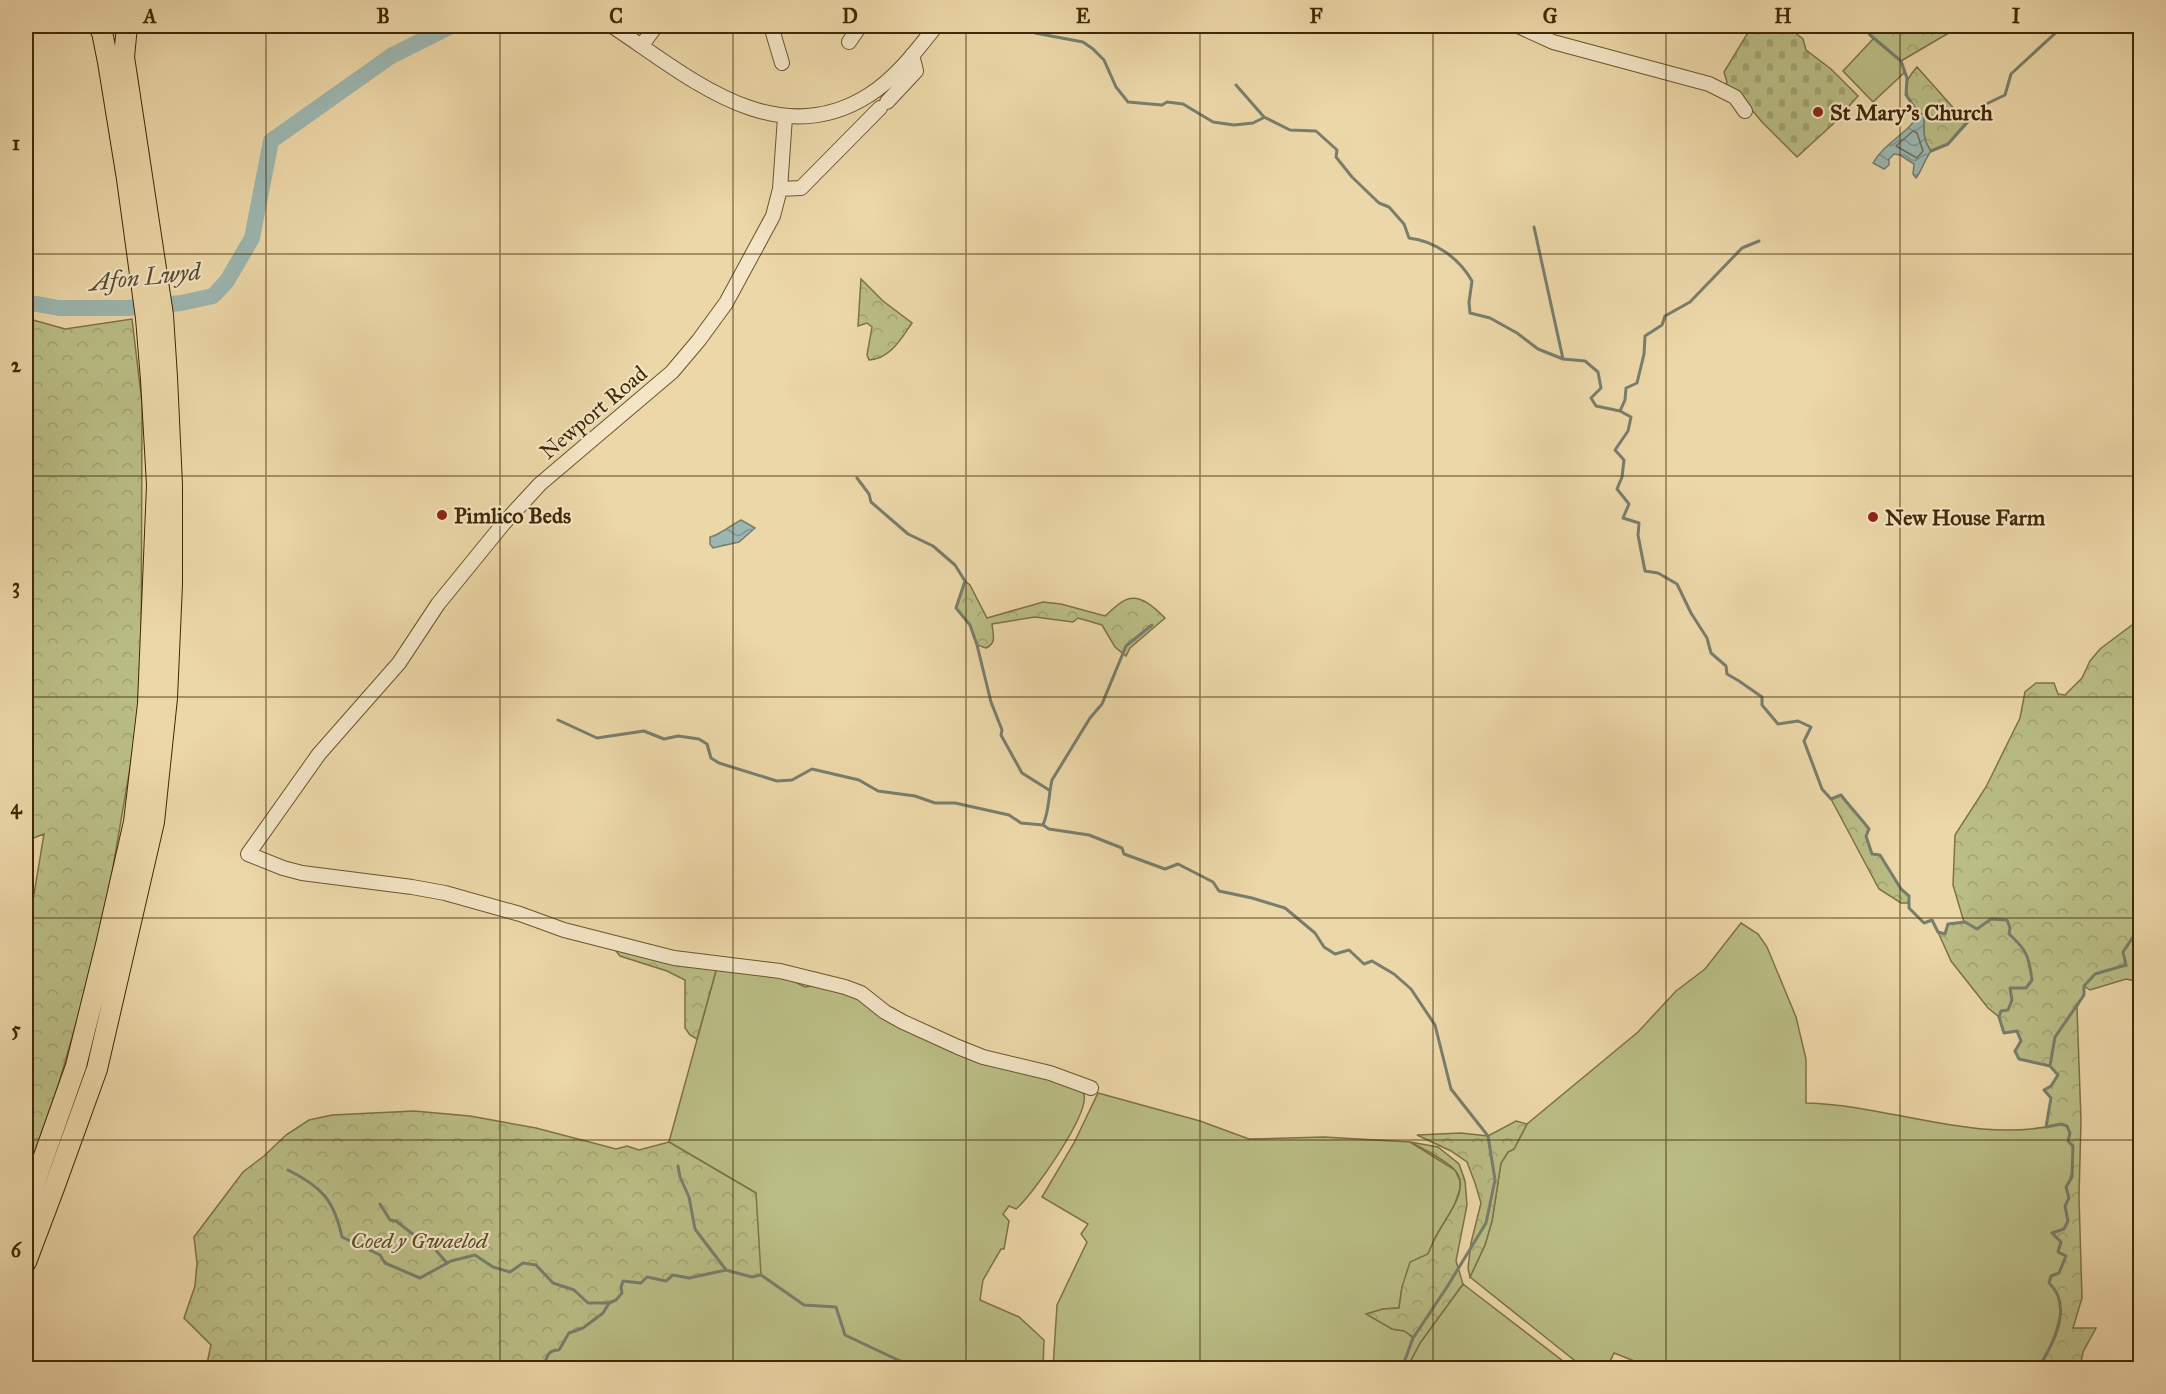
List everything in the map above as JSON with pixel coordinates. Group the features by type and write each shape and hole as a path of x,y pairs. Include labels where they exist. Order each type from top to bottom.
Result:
{"highway":[{"path":"98,26 102,32 150,284"},
{"path":"26,1262 97,1069 154,822 167,698 172,585 172,485 124,57 127,26"},
{"path":"26,1207 76,1066 134,822 148,704 156,485 154,317"}],"street":[{"path":"612,26 711,91 751,109 785,117 821,114 845,108 871,94 897,72 934,26"},
{"path":"642,45 656,26"},
{"path":"771,26 782,63"},
{"path":"849,42 858,29 852,26"},
{"path":"1518,26 1553,42 1709,84 1735,97 1745,111"},
{"path":"780,189 801,188 884,105 916,71 912,55"},
{"name":"Newport Road","path":"785,117 780,189 773,216 726,303 672,372 540,484 504,523 438,604 399,663 319,754 248,854 302,873 445,893 520,914 564,930 674,958 780,971 845,987 861,993 885,1012 903,1022 958,1047 984,1057 1050,1073 1091,1088"}],"green space":[{"path":"1752,26 1786,26 1803,39 1806,50 1831,69 1858,96 1833,124 1797,157 1741,97 1725,86 1727,82 1724,72"},
{"path":"1865,26 1959,27 1901,61 1870,35"},
{"path":"1874,38 1901,61 1905,72 1873,102 1843,71"},
{"path":"1917,67 1966,122 1948,144 1931,151 1925,138 1924,114 1919,114 1907,96 1906,90 1908,80"},
{"path":"861,279 883,301 912,323 889,352 869,360 867,355 872,327 867,323 858,326"},
{"path":"26,318 65,329 132,319 142,403 141,704 101,937 39,1152 26,1186 26,942 44,834 26,841"},
{"path":"965,581 970,585 987,618 1043,602 1061,604 1105,616 1122,602 1133,598 1148,604 1165,618 1130,648 1126,656 1115,647 1102,625 1078,618 1073,622 1035,617 992,624 993,641 986,648 977,645 970,625 956,608"},
{"path":"2140,619 2140,978 2135,981 2126,979 2090,990 2084,986 2084,995 2077,1007 2081,1120 2079,1197 2082,1298 2073,1328 2096,1328 2083,1352 2080,1368 2038,1368 2050,1348 2058,1326 2060,1303 2049,1283 2051,1276 2059,1273 2066,1256 2058,1252 2061,1242 2052,1233 2064,1229 2068,1221 2065,1206 2069,1198 2066,1187 2072,1177 2073,1146 2068,1141 2070,1133 2067,1126 2061,1124 2046,1127 2051,1098 2044,1090 2051,1086 2058,1075 2050,1066 2019,1059 2015,1051 2021,1041 2017,1031 2004,1033 1999,1017 1988,1008 1951,961 1938,932 1945,934 1948,924 1964,922 1953,885 1955,835 1986,787 2020,718 2025,692 2036,683 2054,683 2058,694 2065,695 2082,678 2090,661 2100,649"},
{"path":"1841,795 1869,829 1866,837 1872,854 1880,855 1901,889 1909,896 1908,903 1901,903 1879,889 1831,799"},
{"path":"1741,923 1758,934 1767,947 1796,1017 1806,1059 1806,1103 1838,1105 1965,1127 1997,1130 2029,1129 2061,1124 2067,1126 2073,1149 2073,1165 2066,1187 2069,1198 2065,1206 2068,1221 2064,1230 2063,1246 2066,1256 2056,1289 2060,1316 2049,1349 2038,1368 1652,1368 1614,1353 1607,1368 1584,1368 1470,1277 1485,1245 1492,1221 1501,1163 1508,1152 1514,1149 1527,1124 1638,1032 1676,991 1705,969"},
{"path":"613,947 717,967 697,1039 685,1028 685,980 667,971 620,956"},
{"path":"717,967 789,979 805,987 817,985 846,991 878,1012 1079,1087 1084,1095 1083,1105 1058,1155 1024,1201 1016,1209 1009,1206 1003,1214 1009,1221 1004,1249 1001,1249 983,1280 980,1300 1019,1317 1044,1340 1043,1368 544,1368 548,1355 552,1351 559,1350 569,1333 583,1328 603,1313 609,1303 616,1300 623,1281 641,1283 647,1277 666,1280 673,1275 689,1278 726,1270 752,1277 756,1193 669,1142"},
{"path":"1098,1093 1200,1121 1249,1139 1324,1137 1410,1142 1455,1170 1460,1181 1460,1189 1454,1206 1428,1254 1402,1287 1399,1308 1383,1309 1367,1314 1392,1329 1405,1331 1413,1338 1402,1368 1053,1368 1057,1305 1087,1242 1081,1234 1088,1224 1042,1197 1074,1143"},
{"name":"Coed y Gwaelod","path":"414,1111 470,1116 536,1128 616,1149 627,1146 639,1150 669,1142 756,1193 761,1275 752,1277 726,1270 689,1278 673,1275 666,1281 647,1277 641,1283 623,1281 622,1293 616,1300 583,1328 569,1333 559,1350 552,1351 548,1355 544,1368 206,1368 211,1345 184,1318 195,1286 197,1263 194,1237 243,1172 286,1135 309,1120 332,1115"},
{"path":"1516,1121 1527,1124 1514,1149 1508,1152 1501,1163 1492,1221 1485,1245 1470,1277 1468,1268 1471,1243 1481,1203 1475,1183 1467,1162 1451,1151 1417,1135 1461,1133 1488,1136"},
{"path":"1410,1142 1438,1147 1459,1164 1465,1181 1467,1205 1456,1261 1463,1284 1420,1343 1407,1368 1402,1368 1413,1337 1404,1331 1392,1329 1366,1314 1383,1309 1399,1308 1402,1287 1410,1262 1428,1254 1452,1210 1460,1184 1459,1176 1454,1169 1433,1154"},
{"path":"1463,1284 1572,1368 1407,1368 1420,1343"}],"water":[{"path":"1919,114 1924,114 1925,138 1931,151 1916,178 1913,174 1914,164 1900,155 1894,154 1889,159 1889,165 1884,169 1873,163 1884,149 1909,127"},
{"path":"741,520 755,528 739,542 713,548 710,544 710,537"}],"waterway":[{"name":"Afon Lwyd","path":"26,302 59,308 127,308 181,303 213,296 227,281 252,238 271,141 391,56 451,26"},
{"path":"1865,26 1870,35 1901,61 1907,78 1906,95 1919,114"},
{"path":"1931,151 1948,144 1982,106 2005,95 2011,74 2063,26"},
{"path":"1035,33 1083,42 1093,49 1104,60 1116,87 1128,102 1183,104 1213,122 1234,125 1253,123 1263,118"},
{"path":"1236,85 1264,117 1290,130 1316,131 1337,150 1336,157 1352,177 1379,203 1389,207 1404,224 1409,238 1437,247 1453,258 1472,281 1470,313 1490,318 1517,333 1538,349 1563,359 1585,361 1598,372 1601,388 1591,398 1596,406 1620,411 1631,417 1628,431 1615,450 1624,460 1622,477 1617,489 1629,504 1623,518 1639,523 1638,535 1645,571 1658,573 1677,584 1691,613 1707,638 1711,653 1726,666 1727,674 1762,697 1762,705 1778,724 1798,721 1811,727 1804,741 1822,789 1831,799 1841,795 1869,829 1866,836 1872,854 1880,855 1901,889 1909,896 1909,908 1924,923 1932,920 1938,932 1945,934 1948,924 1965,922 1977,929 1991,919 2007,920 2010,928 2009,934 2026,954 2032,980 2026,988 2010,988 2012,1000 2008,1010 2001,1011 1999,1017 2004,1033 2017,1031 2021,1041 2015,1051 2019,1059 2050,1066 2058,1075 2051,1086 2044,1090 2051,1098 2046,1127 2061,1124 2067,1126 2070,1133 2068,1141 2073,1146 2072,1177 2066,1187 2069,1198 2065,1206 2068,1221 2064,1229 2052,1233 2061,1242 2058,1252 2066,1256 2059,1273 2051,1276 2049,1283 2060,1303 2060,1314 2055,1337 2038,1368"},
{"path":"1534,227 1563,359"},
{"path":"1620,411 1625,400 1626,388 1637,383 1644,354 1645,336 1662,325 1665,316 1690,302 1742,248 1759,241"},
{"path":"857,478 869,494 871,502 908,534 933,546 955,565 965,581 956,608 970,625 991,702 1002,730 1001,735 1022,773 1049,790"},
{"path":"1043,825 1052,780 1090,718 1102,704 1126,646 1152,625"},
{"path":"558,720 597,738 644,731 664,739 678,736 699,739 707,744 711,758 719,763 777,781 792,780 812,769 859,780 878,791 915,796 935,803 955,803 1009,815 1021,823 1043,825 1049,829 1089,835 1122,848 1124,854 1165,869 1178,864 1213,882 1219,891 1285,908 1315,933 1324,947 1335,954 1349,950 1364,964 1372,961 1394,974 1411,989 1435,1025 1451,1089 1488,1136 1495,1180 1486,1223 1413,1338 1402,1368"},
{"path":"2050,1066 2055,1037 2084,995 2084,986 2095,974 2126,965 2123,952 2133,937 2140,939"},
{"path":"678,1166 689,1197 695,1229 726,1270"},
{"path":"288,1170 310,1182 325,1196 335,1213 342,1237 380,1255 385,1263 420,1278 451,1261 475,1255 493,1267 510,1272 523,1263 536,1265 553,1283 574,1290 588,1303 609,1303"},
{"path":"380,1204 390,1220 396,1221 414,1235 424,1237 447,1263"},
{"path":"544,1368 548,1355 552,1351 559,1350 569,1333 583,1328 603,1313 609,1303 616,1300 622,1293 623,1281 641,1283 647,1277 666,1281 673,1275 689,1278 726,1270 752,1277 761,1275 804,1305 836,1307 845,1335 900,1361 929,1368"}],"place":[{"name":"St Mary's Church","path":"1818,112"},
{"name":"Pimlico Beds","path":"442,515"},
{"name":"New House Farm","path":"1873,517"}]}
